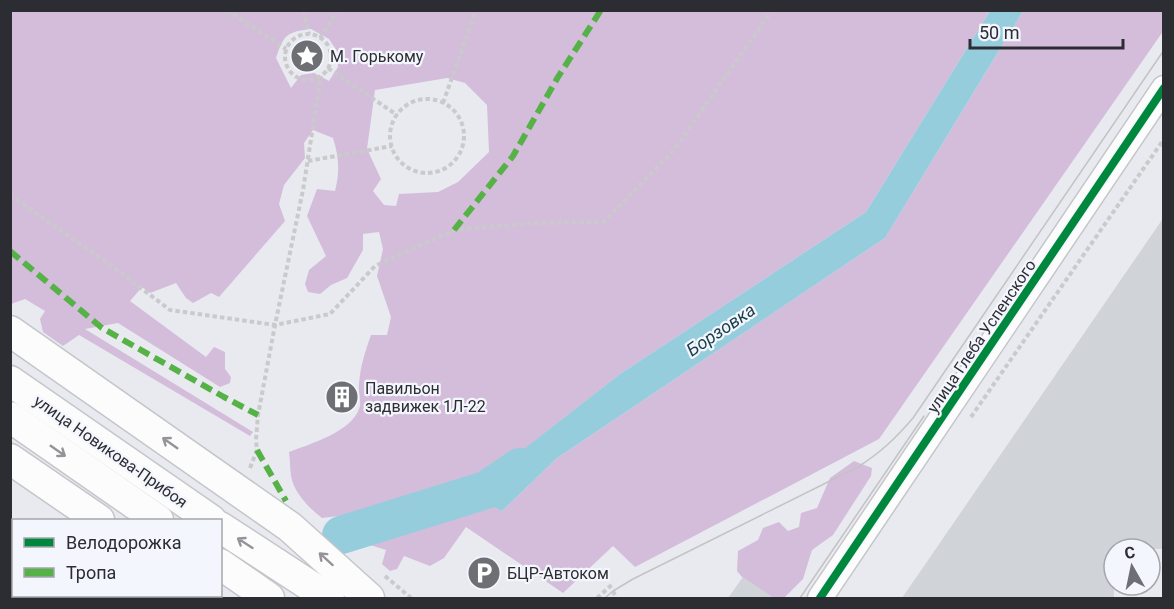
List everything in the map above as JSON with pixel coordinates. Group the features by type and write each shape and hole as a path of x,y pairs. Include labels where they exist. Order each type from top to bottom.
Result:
{"main road":[{"path":"10,331 290,527 369,598"},
{"name":"улица Новикова-Прибоя","path":"10,381 210,519"},
{"name":"улица Новикова-Прибоя","path":"10,417 157,519"},
{"path":"10,459 98,519"},
{"path":"222,528 329,598"},
{"path":"222,565 269,598"},
{"path":"222,589 242,598"}],"street":[{"name":"улица Глеба Успенского","path":"820,598 1164,88"}],"path":[{"path":"227,10 286,49"},
{"path":"303,10 309,34"},
{"path":"320,38 338,10"},
{"path":"443,103 476,10"},
{"path":"10,195 171,310 275,325 330,314 375,266 454,230 531,222 603,222 674,150 772,10"},
{"path":"247,474 257,450 258,415 308,161 321,76 328,68 331,57 326,43 320,38 309,34 295,38 286,49 285,63 288,70 293,75 307,80 321,76"},
{"path":"328,68 397,115"},
{"path":"423,99 436,100 448,105 457,113 463,125 462,150 445,168 434,172 411,169 394,153 392,146 391,130 397,115 411,102 423,99"},
{"path":"968,422 1164,139"},
{"path":"308,161 392,146"},
{"path":"597,598 614,583"},
{"path":"613,591 616,598"}],"shaded area":[{"path":"10,11 990,11 866,212 620,374 475,488 502,511 557,458 885,238 1023,11 1163,11 1164,30 879,439 635,567 613,546 563,593 466,527 444,558 430,566 404,556 397,569 390,571 382,564 386,550 354,540 349,535 351,525 347,515 322,518 307,505 295,488 291,476 289,452 339,431 355,417 360,406 359,388 362,366 371,335 387,335 391,317 377,276 383,249 379,232 363,234 363,250 347,278 331,285 320,294 308,292 305,284 309,270 326,256 307,216 317,189 335,191 338,164 333,138 313,130 304,143 305,158 284,185 279,204 285,221 219,297 211,293 193,303 186,298 176,283 150,293 142,287 130,301 206,357 214,347 225,352 225,369 231,377 230,383 220,387 118,323 85,329 253,432 250,436 79,335 63,346 43,332 40,319 45,311 25,299 11,304","holes":["311,29 329,39 337,51 338,67 329,81 314,73 301,75 291,88 276,58 287,36","447,78 465,83 487,105 489,152 458,182 438,192 399,194 396,206 384,205 373,191 381,179 367,149 375,90"]},
{"path":"854,461 872,468 871,476 833,535 812,550 803,579 784,598 759,597 737,571 738,551 758,540 763,528 779,522 788,531 799,527 801,513 817,508 830,478"},
{"path":"11,573 12,597 116,597 114,598 11,598"}],"water":[{"path":"990,11 1023,11 885,238 557,458 502,511 479,499 474,488 620,374 866,212"}],"building":[{"path":"1164,217 1164,549 1162,549 1162,537 1102,537 1102,597 1114,598 902,598"},
{"name":"Павильон задвижек 1Л-22","path":"340,384 355,394 345,410 329,399"},
{"path":"743,577 774,598 728,598"}],"waterway":[{"name":"Борзовка","path":"341,535 486,490 520,467"}],"tram line":[{"path":"605,598 633,579 858,467 894,439 913,418 1164,50"},
{"path":"800,598 924,416"}],"marked path":[{"path":"454,230 513,156 558,77 601,10"},
{"path":"10,251 102,328 258,415"},
{"path":"257,450 286,501"}],"cycle path":[{"path":"820,598 1164,88"}],"place":[{"name":"М. Горькому","path":"307,56"},
{"name":"Павильон задвижек 1Л-22","path":"342,397"},
{"name":"БЦР-Автоком","path":"484,573"}]}
